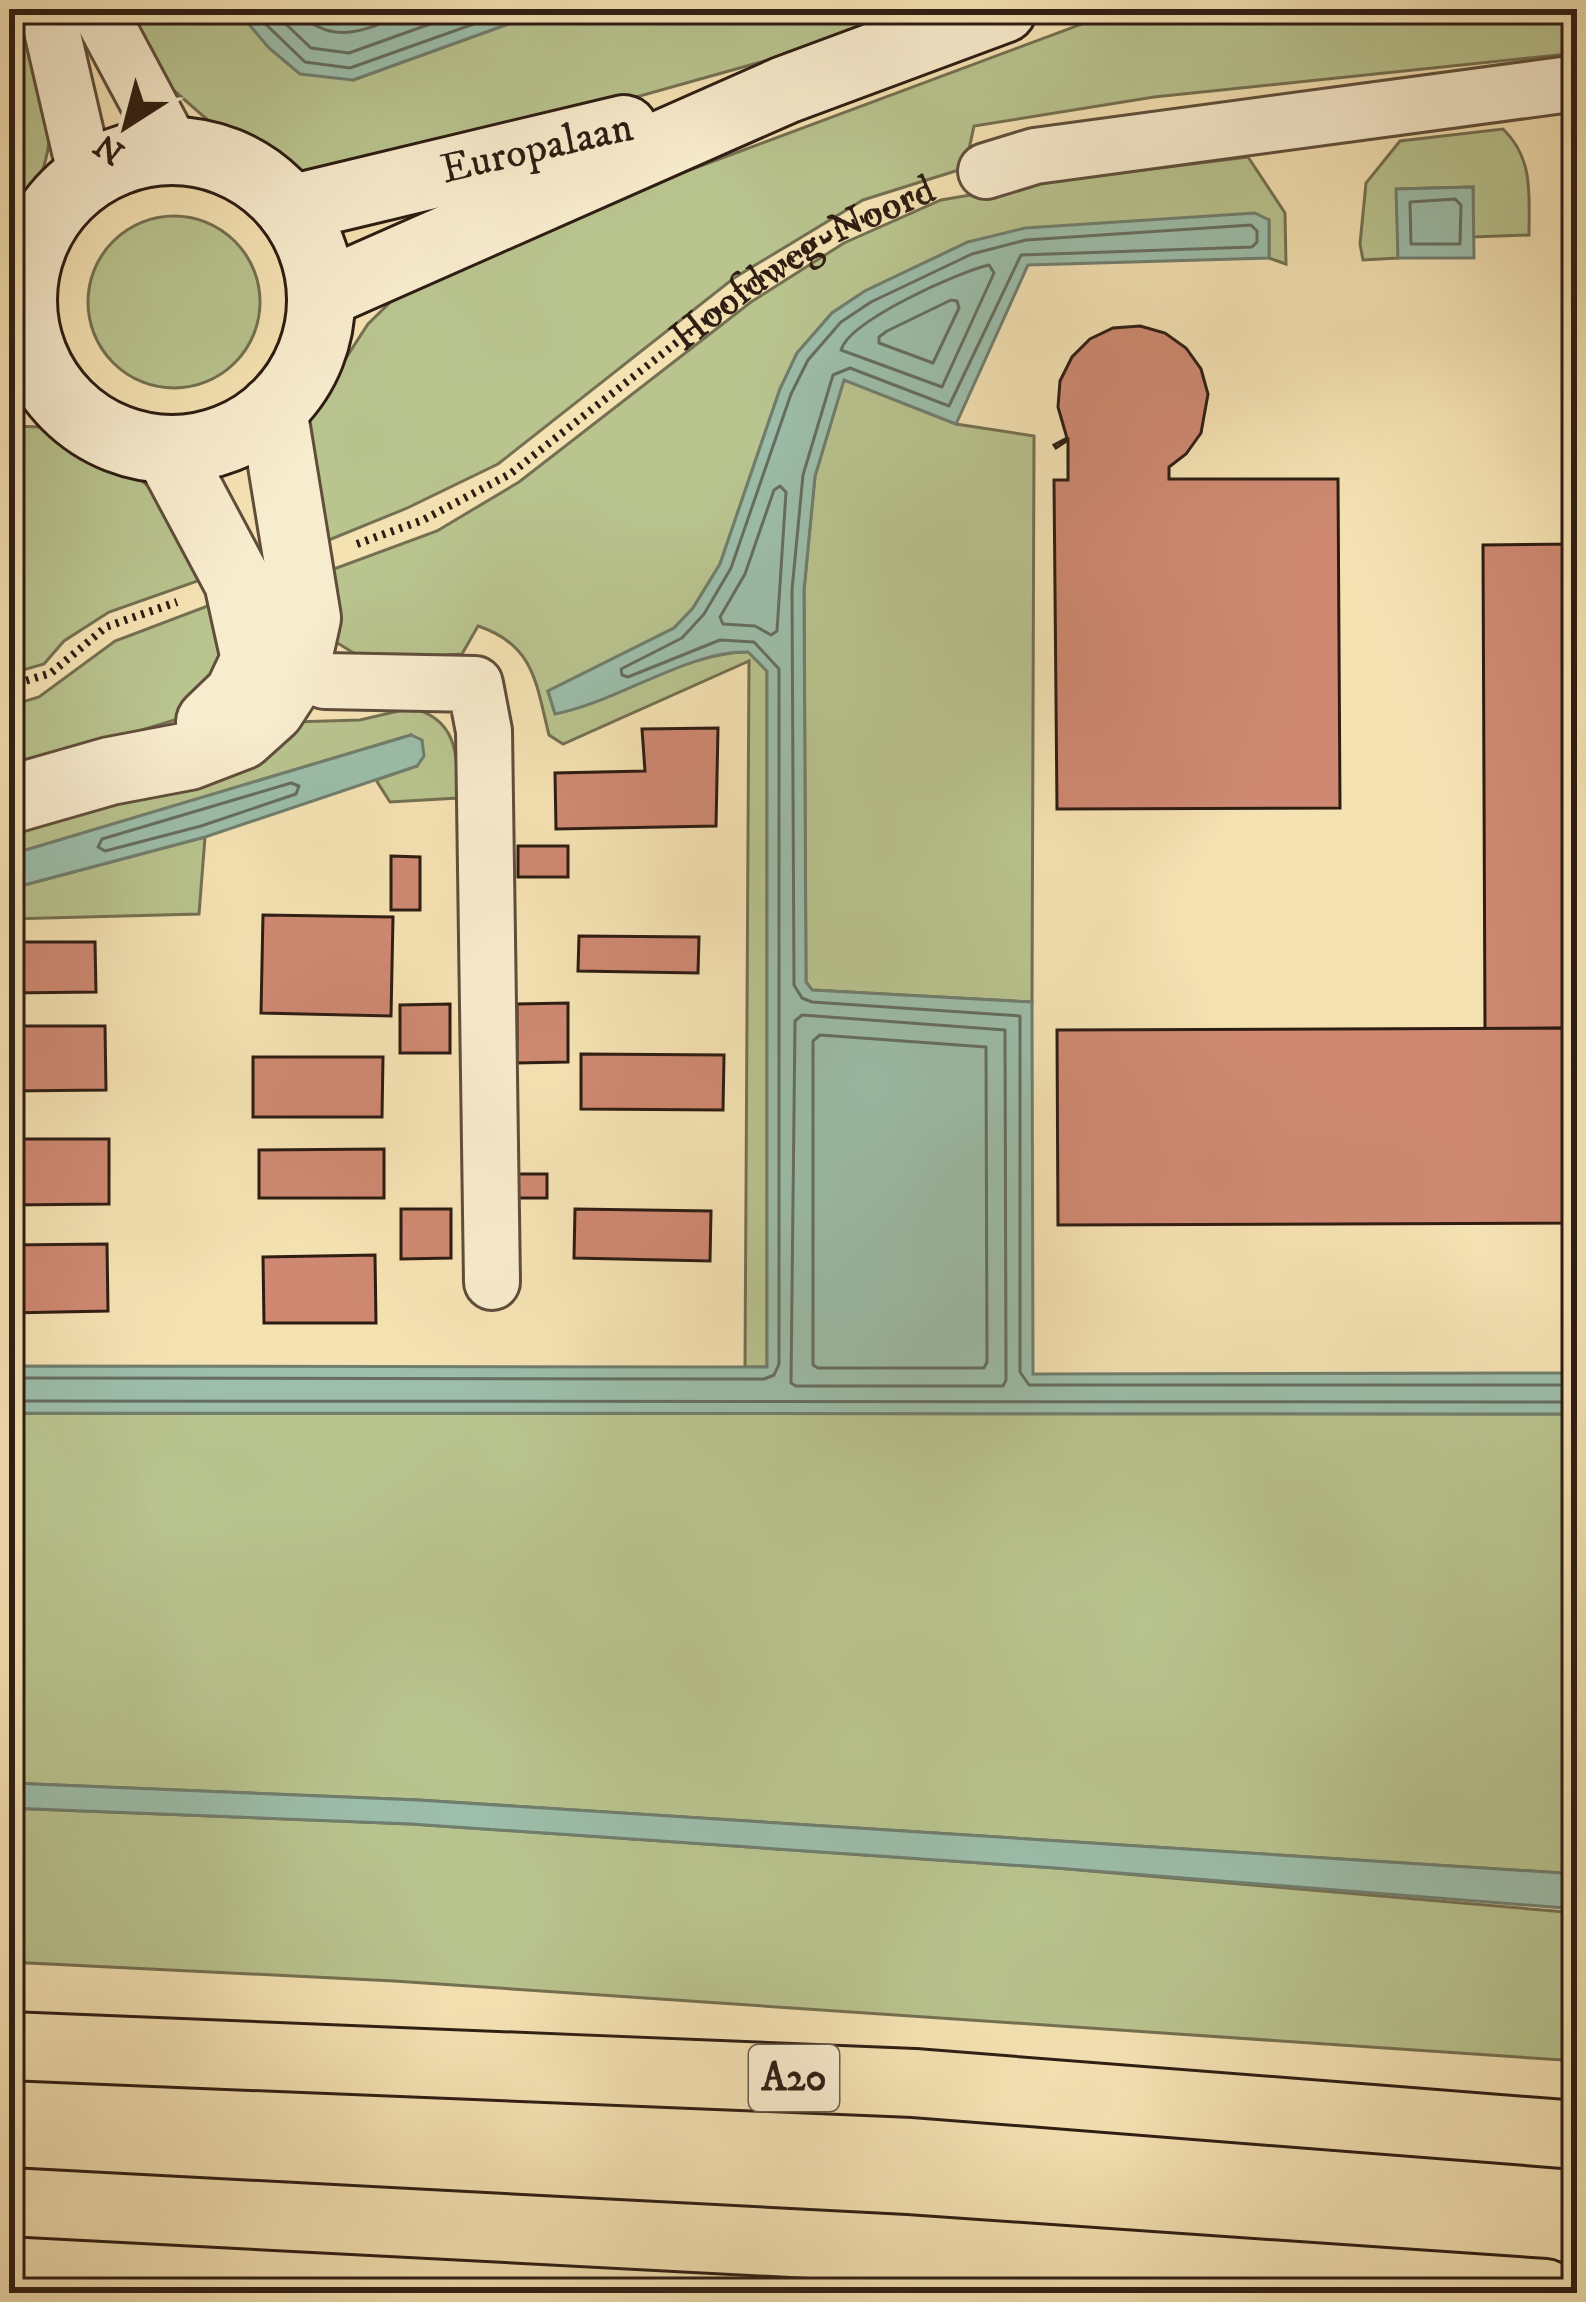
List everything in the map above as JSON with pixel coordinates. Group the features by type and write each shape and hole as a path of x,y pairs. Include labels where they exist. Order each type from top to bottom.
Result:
{"highway":[{"name":"A20","path":"9,2045 914,2083 1577,2135"},
{"path":"9,2202 904,2249 1545,2293"}],"main road":[{"name":"Europalaan","path":"321,295 785,90 1003,9"},
{"name":"Europalaan","path":"290,208 785,90"},
{"path":"174,151 238,167 271,189 290,208 311,249 321,295 320,320 309,357 291,390 273,410 224,440 167,449 136,445 80,417 33,402 32,353 16,307 38,232 59,202 86,177 143,153 174,151"},
{"path":"9,800 110,771 189,756 241,736 271,709 275,665 307,618 273,410"},
{"path":"167,449 238,582 275,665"}],"street":[{"path":"47,9 86,177"},
{"path":"98,9 174,151"},
{"name":"Hoofdweg-Noord","path":"986,172 1035,156 1577,83"},
{"path":"275,665 325,681 475,684 484,731 492,1282"}],"path":[{"name":"Hoofdweg-Noord","path":"300,563 423,520 510,474 742,291 833,232 923,191 986,172"},
{"path":"9,686 51,673 106,627 238,582"}],"green space":[{"path":"9,9 27,9 50,125 41,174 9,236"},
{"path":"121,9 236,9 241,17 353,80 550,9 907,9 768,60 437,153 301,175 210,122 171,88 144,53"},
{"path":"1122,9 1577,9 1577,53 1154,97 974,126 965,168 863,200 734,278 498,464 319,544 305,421 368,324 413,280 483,247"},
{"path":"1503,129 1525,165 1529,235 1473,237 1473,187 1397,189 1398,258 1363,260 1360,244 1366,183 1400,141"},
{"path":"1248,157 1285,213 1286,264 1269,258 1269,220 968,242 865,291 832,313 797,353 780,389 720,564 693,608 674,628 548,691 555,713 725,654 749,652 767,671 767,1367 745,1367 749,661 563,744 549,735 530,668 497,634 478,626 462,654 365,660 331,639 331,570 437,531 519,482 751,302 844,243 941,200"},
{"path":"174,216 207,222 235,241 254,269 260,302 254,335 235,363 207,382 174,388 141,382 113,363 94,335 88,302 94,269 113,241 141,222"},
{"path":"844,379 956,424 1034,436 1032,1002 812,990 806,982 804,590 815,476"},
{"path":"9,426 42,427 140,479 179,515 209,577 109,612 64,641 44,664 9,674"},
{"path":"218,602 226,646 206,696 175,720 9,770 9,706 39,697 115,641"},
{"path":"411,708 427,713 447,730 455,754 458,798 390,802 376,780 417,766 411,735 9,855 9,828 293,722 360,720"},
{"path":"205,837 199,914 9,919 9,889"},
{"path":"9,1413 1577,1414 1577,1874 418,1800 9,1783"},
{"path":"9,1808 411,1824 1056,1868 1577,1913 1577,2061 394,1981 9,1962"}],"water":[{"path":"236,9 550,9 353,80 300,74 269,48"},
{"path":"1473,187 1474,258 1398,258 1396,189"},
{"path":"1255,213 1269,220 1269,258 1028,265 956,424 844,380 815,476 804,590 806,982 812,990 1032,1002 1033,1374 1577,1373 1577,1414 9,1413 9,1366 767,1367 767,671 748,652 725,654 555,714 548,691 674,628 693,608 720,564 780,389 797,353 832,313 865,291 968,242 1025,228"},
{"path":"411,735 422,740 424,756 417,766 205,837 9,889 9,855"},
{"path":"9,1783 418,1800 1577,1874 1577,1909 411,1824 9,1808"}],"building":[{"path":"1140,326 1165,333 1186,348 1201,369 1208,394 1201,433 1169,467 1169,479 1338,479 1340,808 1057,809 1054,480 1068,480 1068,440 1054,445 1067,438 1058,407 1060,381 1072,357 1090,339 1113,328"},
{"path":"1577,544 1577,1028 1485,1029 1483,545"},
{"path":"718,728 716,826 556,829 555,773 645,771 642,729"},
{"path":"518,846 568,846 568,877 518,877"},
{"path":"391,856 420,857 420,910 391,910"},
{"path":"263,915 393,917 391,1016 261,1013"},
{"path":"579,936 699,937 698,973 578,971"},
{"path":"9,942 95,942 96,992 9,993"},
{"path":"568,1003 568,1062 517,1063 517,1004"},
{"path":"450,1004 450,1053 400,1053 400,1005"},
{"path":"9,1026 105,1026 106,1090 9,1091"},
{"path":"1577,1028 1577,1223 1058,1225 1057,1030"},
{"path":"581,1054 724,1055 723,1110 581,1109"},
{"path":"253,1057 383,1057 382,1117 253,1117"},
{"path":"9,1139 109,1139 109,1204 9,1205"},
{"path":"384,1149 384,1198 259,1198 259,1150"},
{"path":"517,1174 547,1174 547,1198 517,1198"},
{"path":"401,1209 451,1209 451,1258 401,1259"},
{"path":"575,1209 711,1211 710,1261 574,1258"},
{"path":"107,1244 108,1311 9,1313 9,1245"},
{"path":"375,1255 376,1323 264,1323 263,1257"}]}
